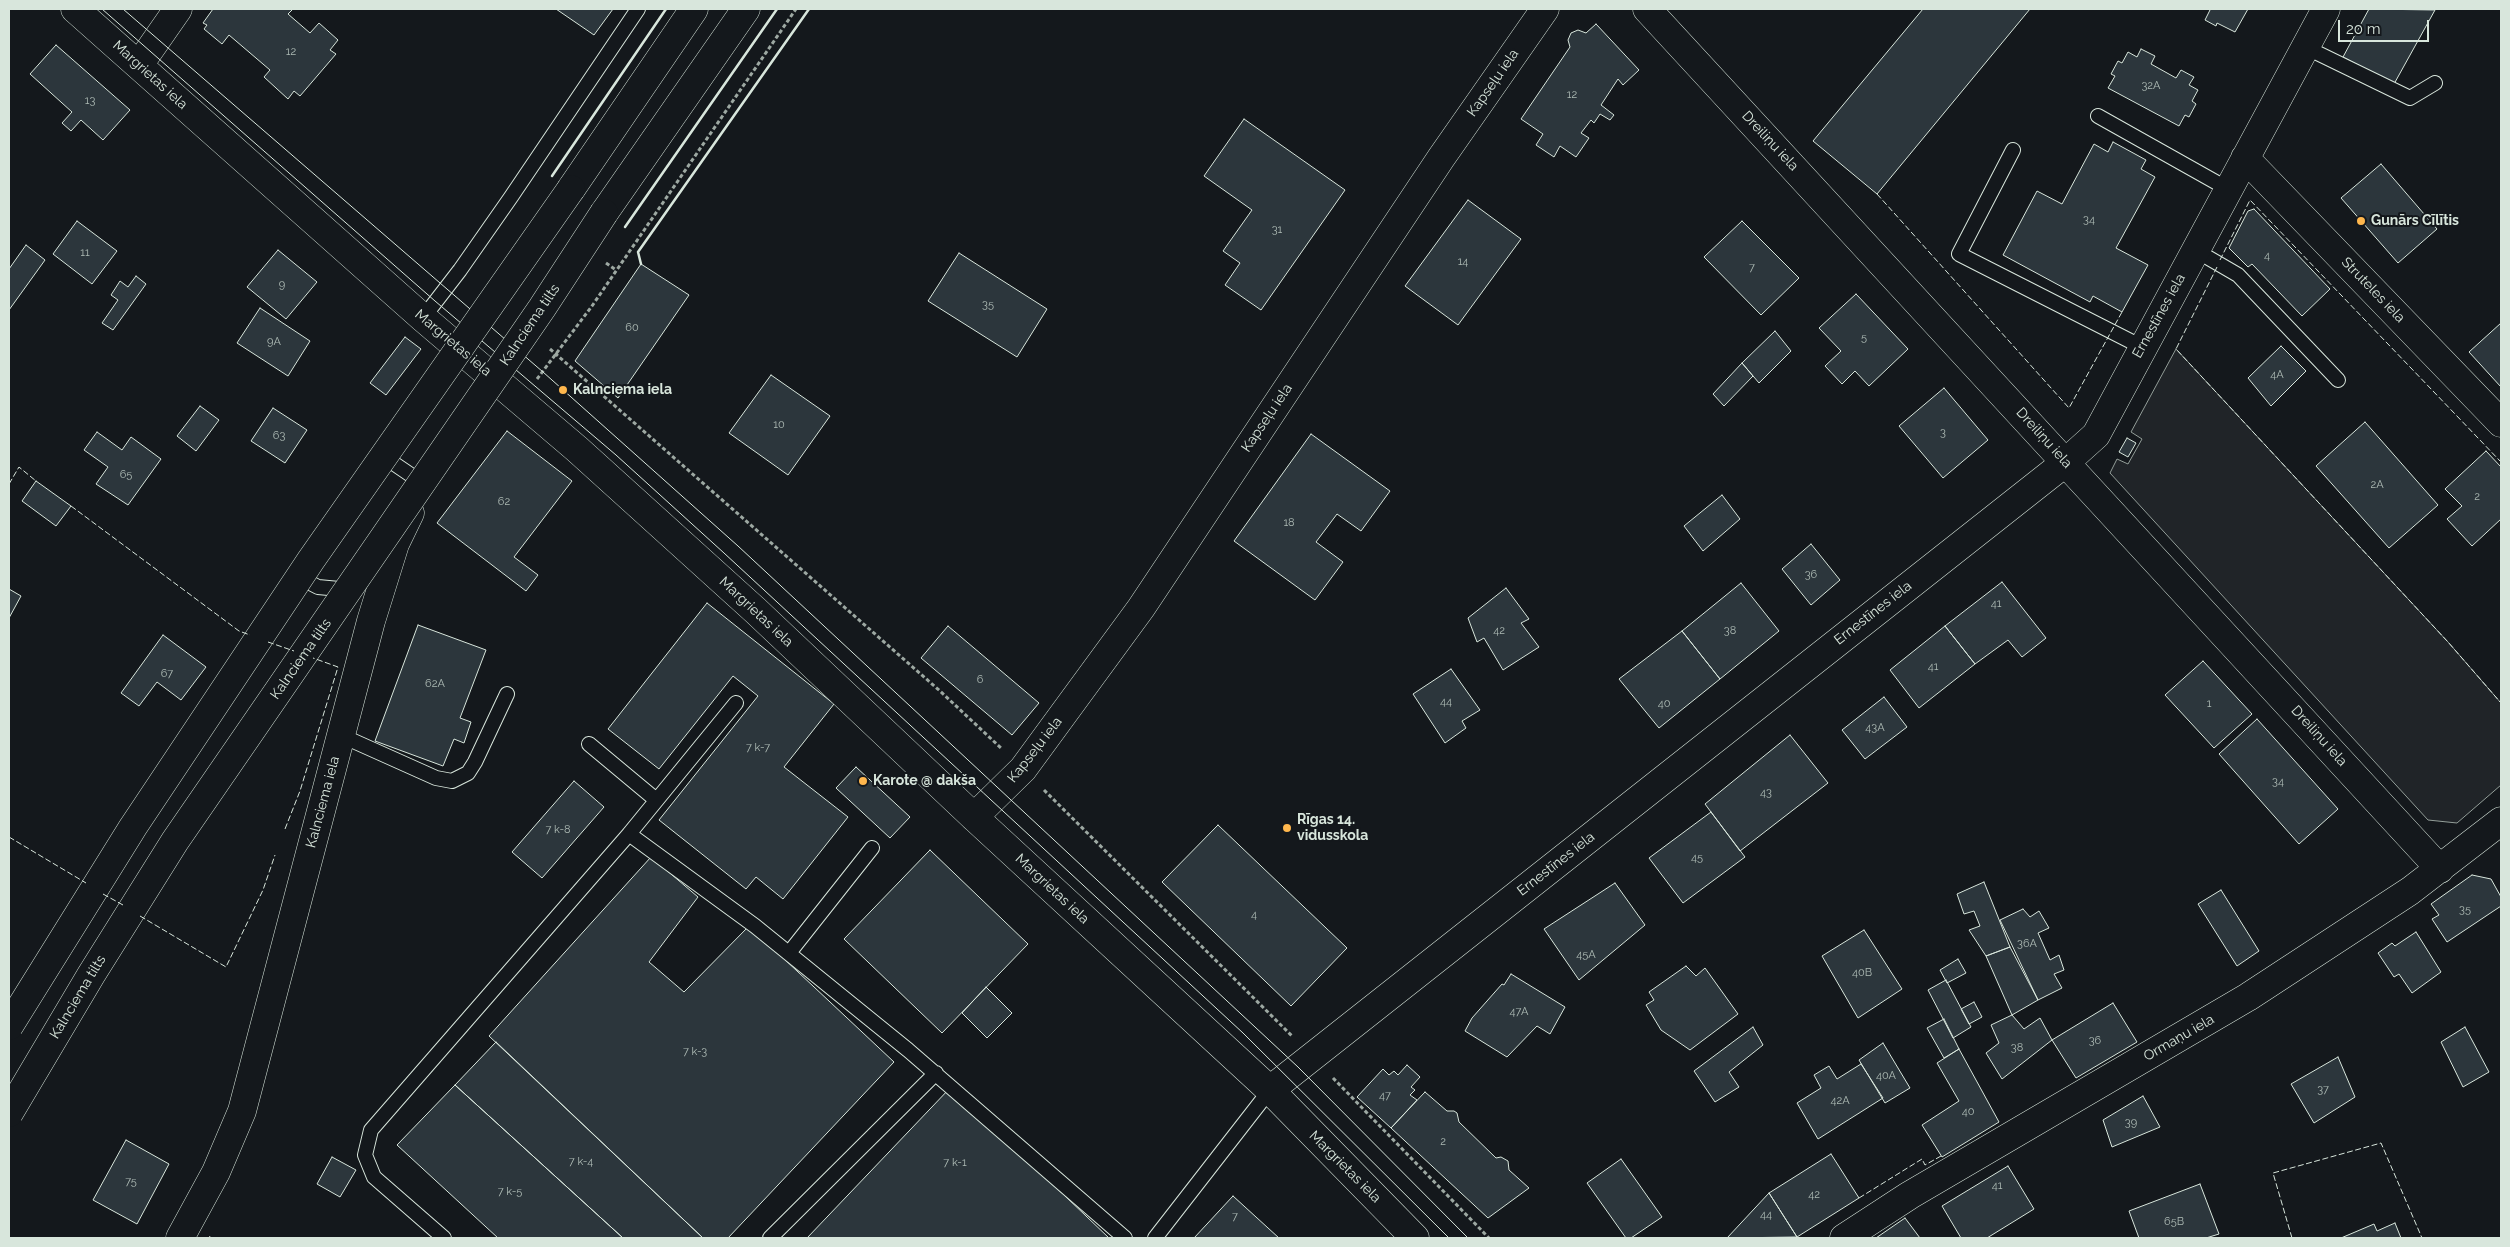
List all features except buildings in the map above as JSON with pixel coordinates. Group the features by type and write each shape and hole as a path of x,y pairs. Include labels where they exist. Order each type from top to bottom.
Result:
{"street":[{"name":"Margrietas iela","path":"75,9 423,318 577,449 756,611 974,817 1270,1090 1415,1238"},
{"path":"139,65 178,9"},
{"path":"9,1026 133,827 311,560 694,9"},
{"name":"Kalnciema tilts","path":"9,1114 91,975 175,842 542,308 604,212 746,9"},
{"name":"Kapseļu iela","path":"974,817 1023,769 1140,608 1413,200 1545,9"},
{"name":"Dreiliņu iela","path":"1647,9 2440,869"},
{"name":"Ernestīnes iela","path":"1270,1090 2066,462 2096,434 2326,9"},
{"name":"Struteles iela","path":"2245,158 2501,423"},
{"name":"Kalnciema iela","path":"180,1238 216,1172 242,1111 340,735 395,544 416,503 499,382"},
{"name":"Ormaņu iela","path":"1844,1238 1910,1195 2248,998 2499,829"}],"lane":[{"path":"423,318 500,213 638,9"},
{"path":"2305,48 2410,98 2435,83"},
{"path":"2098,116 2228,189"},
{"path":"2013,150 1959,254 2142,347"},
{"path":"2195,250 2238,275 2338,380"},
{"path":"254,631 455,346"},
{"path":"380,454 427,486"},
{"path":"294,575 318,587 380,593"},
{"path":"340,735 436,778 452,781 468,773 475,762 507,694"},
{"path":"444,1238 374,1177 366,1155 371,1130 628,834 736,703"},
{"path":"589,744 655,799"},
{"path":"628,834 789,953 936,1073 1124,1238"},
{"path":"789,953 872,848"},
{"path":"770,1238 936,1073"},
{"path":"1154,1238 1270,1090"}],"path":[{"path":"520,401 592,306 796,9"}],"shaded area":[{"path":"2176,349 2448,642 2501,703 2501,785 2457,823 2428,820 2110,473 2117,459 2128,464 2142,439 2131,432"}],"tram line":[{"path":"102,9 435,301 616,455 724,553 1243,1033 1449,1238"},
{"path":"123,9 543,372 738,546 1298,1067 1468,1238"}],"fence":[{"path":"1877,194 2069,408 2122,312"},
{"path":"2220,260 2250,200 2501,462"},
{"path":"2217,267 2176,349 2448,642 2501,703"},
{"path":"9,484 19,467 36,481"},
{"path":"71,506 239,631 250,635"},
{"path":"268,642 294,651"},
{"path":"285,829 300,791 338,667 313,658"},
{"path":"9,837 86,883"},
{"path":"140,916 226,967 263,890 275,855"},
{"path":"103,894 123,905"},
{"path":"2292,1238 2273,1173 2381,1143 2422,1238"},
{"path":"1859,1198 1922,1159 1925,1165 1941,1156"}],"wall":[{"path":"552,176 666,9"},
{"path":"625,227 777,9"},
{"path":"641,264 638,252 809,9"}],"place":[{"name":"Gunārs Cīlītis","path":"2361,221"},
{"name":"Kalnciema iela","path":"563,390"},
{"name":"Karote @ dakša","path":"863,781"},
{"name":"Rīgas 14. vidusskola","path":"1287,828"}]}
